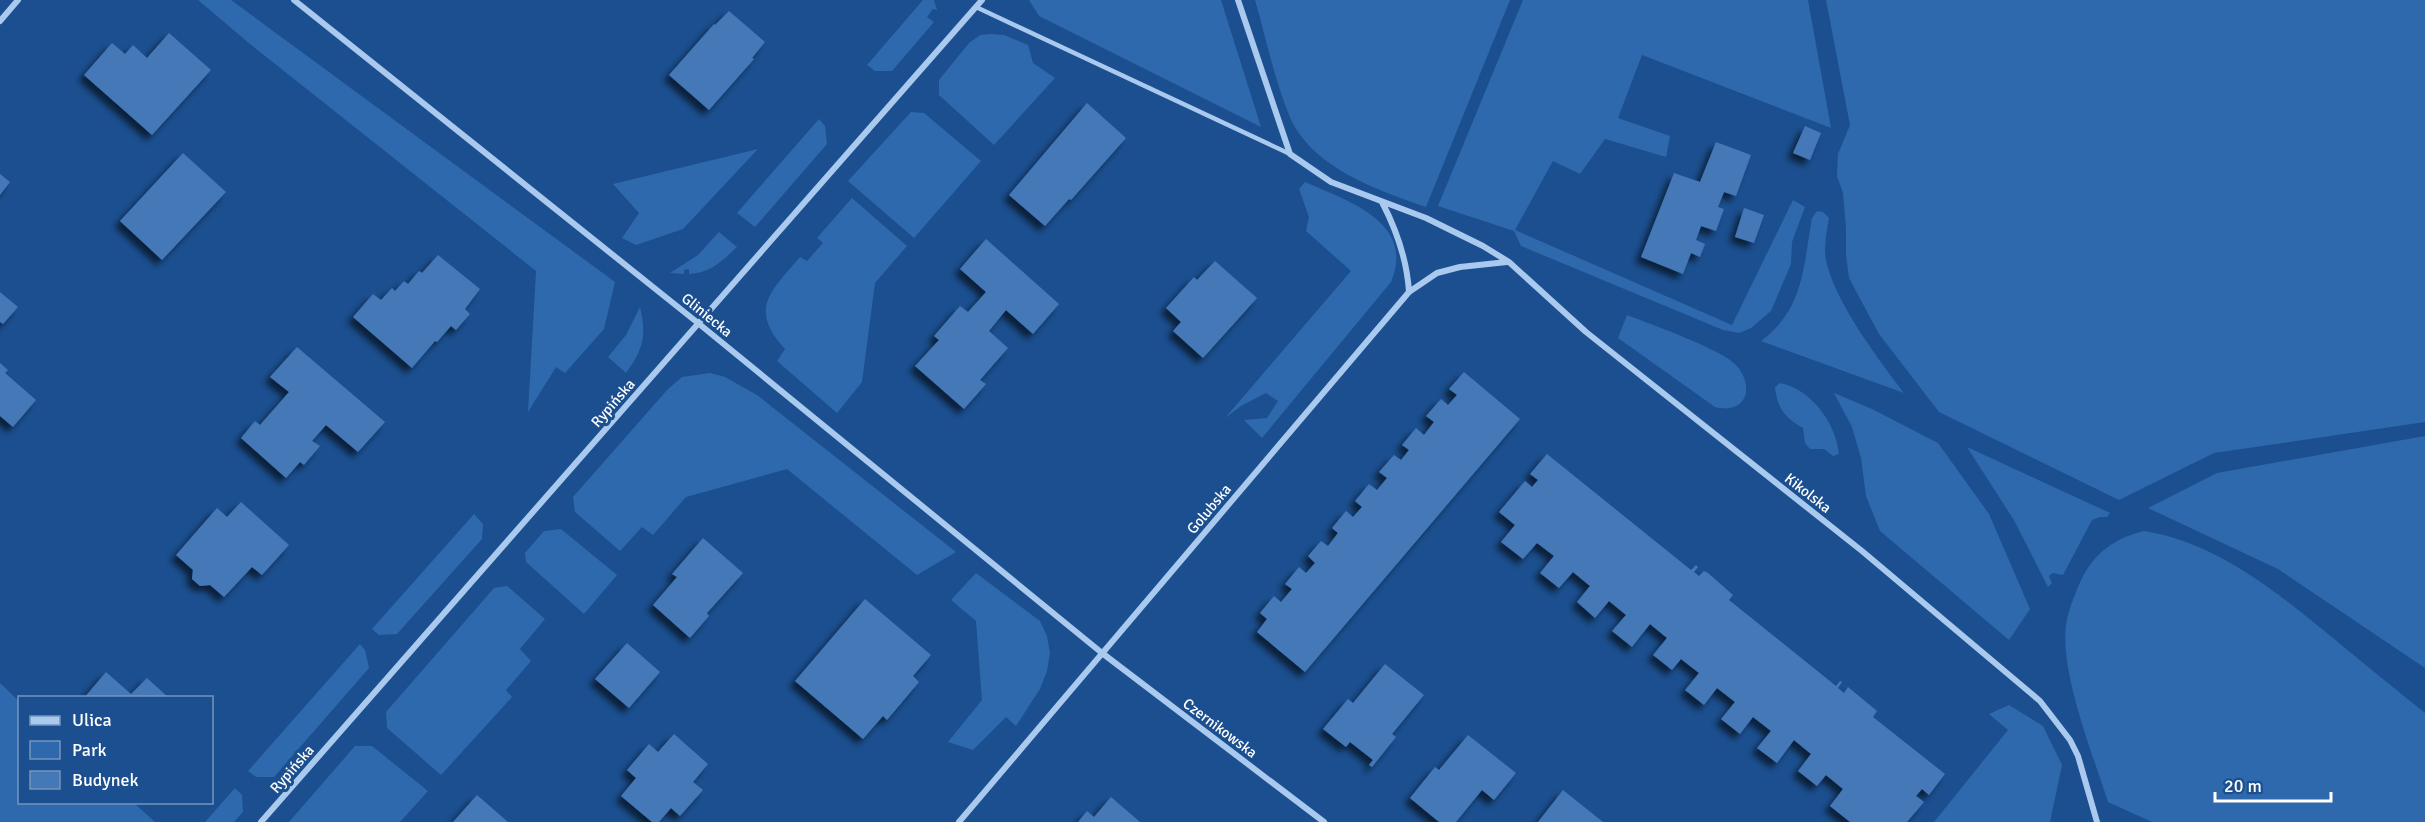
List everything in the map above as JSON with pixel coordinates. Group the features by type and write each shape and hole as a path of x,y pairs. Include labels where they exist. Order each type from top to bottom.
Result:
{"street":[{"path":"0,21 18,0"},
{"name":"Gliniecka","path":"294,0 698,323 1102,653"},
{"name":"Rypińska","path":"261,822 982,0"},
{"path":"1238,0 1290,154"},
{"name":"Kikolska","path":"1290,154 1331,182 1426,218 1483,246 1509,262 1586,332 1862,551 2040,701 2070,740 2078,756 2097,822"},
{"path":"1381,201 1394,224 1401,246 1408,270 1409,292"},
{"name":"Golubska","path":"959,822 1409,292 1437,273 1460,267 1509,262"},
{"name":"Czernikowska","path":"1102,653 1324,822"}],"lane":[{"path":"976,7 1290,154"}],"green space":[{"path":"198,0 231,0 615,282 604,329 565,373 556,367 528,412 536,271 250,44"},
{"path":"923,0 934,0 937,10 933,9 927,17 934,22 892,71 875,71 867,65"},
{"path":"1029,0 1221,0 1261,127 1039,16"},
{"path":"1255,0 1510,0 1426,207 1387,193 1347,174 1312,149 1299,133 1289,115"},
{"path":"1523,0 1808,0 1831,128 1642,55 1618,118 1670,136 1666,157 1605,139 1580,174 1553,161 1515,230 1732,325 1793,200 1805,207 1792,242 1791,264 1771,311 1751,328 1739,333 1723,330 1521,246 1514,231 1438,206"},
{"path":"1826,0 2425,0 2425,422 2214,453 2119,500 1939,412 1879,334 1849,278 1843,193 1837,176 1838,154 1850,125"},
{"path":"980,35 1004,35 1028,45 1033,63 1055,78 994,145 939,95 939,80 969,43"},
{"path":"911,112 924,113 981,161 914,238 848,181"},
{"path":"819,119 825,126 827,144 755,227 737,213"},
{"path":"758,149 683,229 636,245 622,238 639,213 613,184"},
{"path":"1305,182 1358,206 1374,217 1386,229 1394,244 1396,261 1391,282 1262,438 1244,420 1267,418 1278,401 1266,393 1241,406 1225,418 1351,271 1306,231 1309,217 1299,189"},
{"path":"852,198 907,246 875,283 862,382 837,413 777,361 785,349 768,323 766,311 768,301 780,280 800,257 807,261 823,243 817,238"},
{"path":"1817,211 1823,212 1829,218 1825,251 1828,268 1844,305 1881,363 1904,393 1761,341 1775,329 1794,301 1803,270 1812,218"},
{"path":"719,232 737,247 721,261 710,269 697,273 689,274 689,269 684,270 684,274 670,273 698,255"},
{"path":"640,307 643,326 642,342 640,350 626,373 608,357 626,335"},
{"path":"1627,315 1686,338 1729,360 1737,366 1746,383 1744,398 1734,407 1715,407 1618,338"},
{"path":"710,373 725,377 757,395 956,552 917,575 787,469 686,497 653,535 642,527 620,551 575,512 573,497 668,389 682,377"},
{"path":"1780,383 1802,392 1820,409 1833,431 1839,454 1833,456 1824,449 1810,449 1805,443 1803,428 1791,420 1780,407 1775,387"},
{"path":"1834,393 1872,409 1938,443 1989,514 2030,609 2009,640 1880,531 1866,496 1861,458 1852,427"},
{"path":"2425,436 2425,668 2278,569 2148,508 2217,473"},
{"path":"1967,447 2110,513 2107,517 2092,520 2063,575 2053,573 2049,576 2052,583 2048,587 2015,522"},
{"path":"474,514 483,524 482,539 397,634 379,635 372,629"},
{"path":"561,529 617,575 584,614 526,562 525,553 544,531"},
{"path":"2144,531 2196,546 2245,572 2290,604 2425,713 2425,822 2152,822 2108,802 2072,685 2065,639 2067,619 2081,580 2099,554 2115,542"},
{"path":"976,573 1040,621 1047,636 1050,653 1047,671 1040,689 1016,726 1006,717 973,750 948,742 982,700 976,621 951,600"},
{"path":"507,586 545,619 520,649 531,661 506,690 512,697 441,775 387,728 386,712 494,588"},
{"path":"360,644 365,650 369,668 274,777 256,777 248,771"},
{"path":"0,683 18,700 18,804 135,804 155,822 0,822"},
{"path":"2009,705 2043,726 2062,765 2050,822 1934,822 2008,730 1989,714"},
{"path":"355,746 372,746 428,791 400,822 289,822"},
{"path":"235,788 242,795 243,812 234,822 205,822"}],"building":[{"path":"729,11 765,42 752,58 754,59 709,110 669,75 714,24"},
{"path":"169,33 211,70 152,135 84,75 112,43 125,54 133,45 147,58"},
{"path":"1087,103 1126,138 1045,226 1009,195"},
{"path":"1805,126 1821,133 1810,160 1793,153"},
{"path":"1716,142 1751,155 1736,196 1724,192 1718,207 1724,209 1716,231 1701,226 1696,240 1705,244 1700,257 1691,253 1683,274 1641,257 1674,173 1700,182"},
{"path":"183,153 226,192 162,260 120,221"},
{"path":"0,174 10,182 0,195"},
{"path":"1744,208 1764,215 1754,243 1735,237"},
{"path":"986,239 1059,304 1033,334 1006,310 989,331 1008,348 980,380 986,384 964,409 915,366 939,340 934,336 960,306 968,312 986,292 960,269"},
{"path":"438,255 480,289 465,309 470,314 456,330 451,326 412,368 353,317 373,294 381,300 392,288 395,291 404,281 408,284 419,271 422,273"},
{"path":"1215,261 1257,298 1203,358 1173,331 1181,322 1166,308 1194,277 1197,280"},
{"path":"0,292 18,307 3,324 0,322"},
{"path":"297,347 385,422 358,452 326,425 312,441 320,446 304,465 300,462 286,478 241,438 255,421 260,425 289,392 270,377"},
{"path":"0,363 8,370 5,373 36,400 13,427 0,416"},
{"path":"1464,372 1520,419 1305,672 1257,632 1267,619 1260,613 1274,596 1281,602 1292,589 1285,584 1299,567 1306,573 1315,563 1308,556 1321,541 1328,546 1338,533 1332,528 1346,511 1353,517 1362,507 1355,501 1369,484 1377,490 1387,478 1379,472 1394,455 1401,460 1409,450 1402,445 1416,428 1424,435 1434,422 1426,416 1441,399 1448,405 1457,395 1449,389"},
{"path":"1547,454 1691,570 1696,565 1698,567 1694,572 1699,576 1704,571 1708,573 1733,595 1729,600 1836,686 1840,681 1842,682 1838,688 1844,693 1848,687 1877,711 1873,717 1945,774 1929,795 1922,789 1916,796 1924,802 1907,822 1850,822 1830,806 1843,789 1826,775 1817,786 1798,771 1811,754 1794,740 1777,763 1757,748 1771,731 1753,717 1740,734 1721,719 1735,702 1717,688 1704,705 1685,690 1699,673 1681,659 1672,670 1653,655 1667,638 1650,624 1632,647 1612,631 1626,615 1609,601 1595,618 1577,602 1590,586 1573,572 1559,588 1540,573 1554,556 1537,543 1523,559 1501,542 1515,525 1499,512 1525,481 1532,487 1538,480 1530,474"},
{"path":"241,502 289,545 262,575 252,567 224,597 210,585 200,586 192,579 193,570 176,555 217,508 227,517"},
{"path":"703,538 743,573 707,613 709,616 690,638 653,605 677,577 672,574"},
{"path":"865,599 931,655 913,676 919,682 887,720 883,716 863,739 795,681"},
{"path":"627,643 660,672 629,708 595,679"},
{"path":"1385,664 1424,695 1392,734 1396,737 1372,767 1369,765 1373,760 1350,742 1346,747 1323,729 1348,699 1353,703"},
{"path":"106,672 131,694 147,678 167,696 86,696"},
{"path":"674,734 708,764 693,782 703,790 680,816 671,808 659,822 652,822 621,796 636,778 627,770 649,744 658,752"},
{"path":"1468,735 1516,773 1494,800 1482,790 1456,822 1439,822 1410,798 1435,767 1439,770"},
{"path":"1563,790 1603,822 1538,822"},
{"path":"477,795 508,822 453,822"},
{"path":"1111,797 1140,822 1078,822 1087,811 1094,817"}]}
